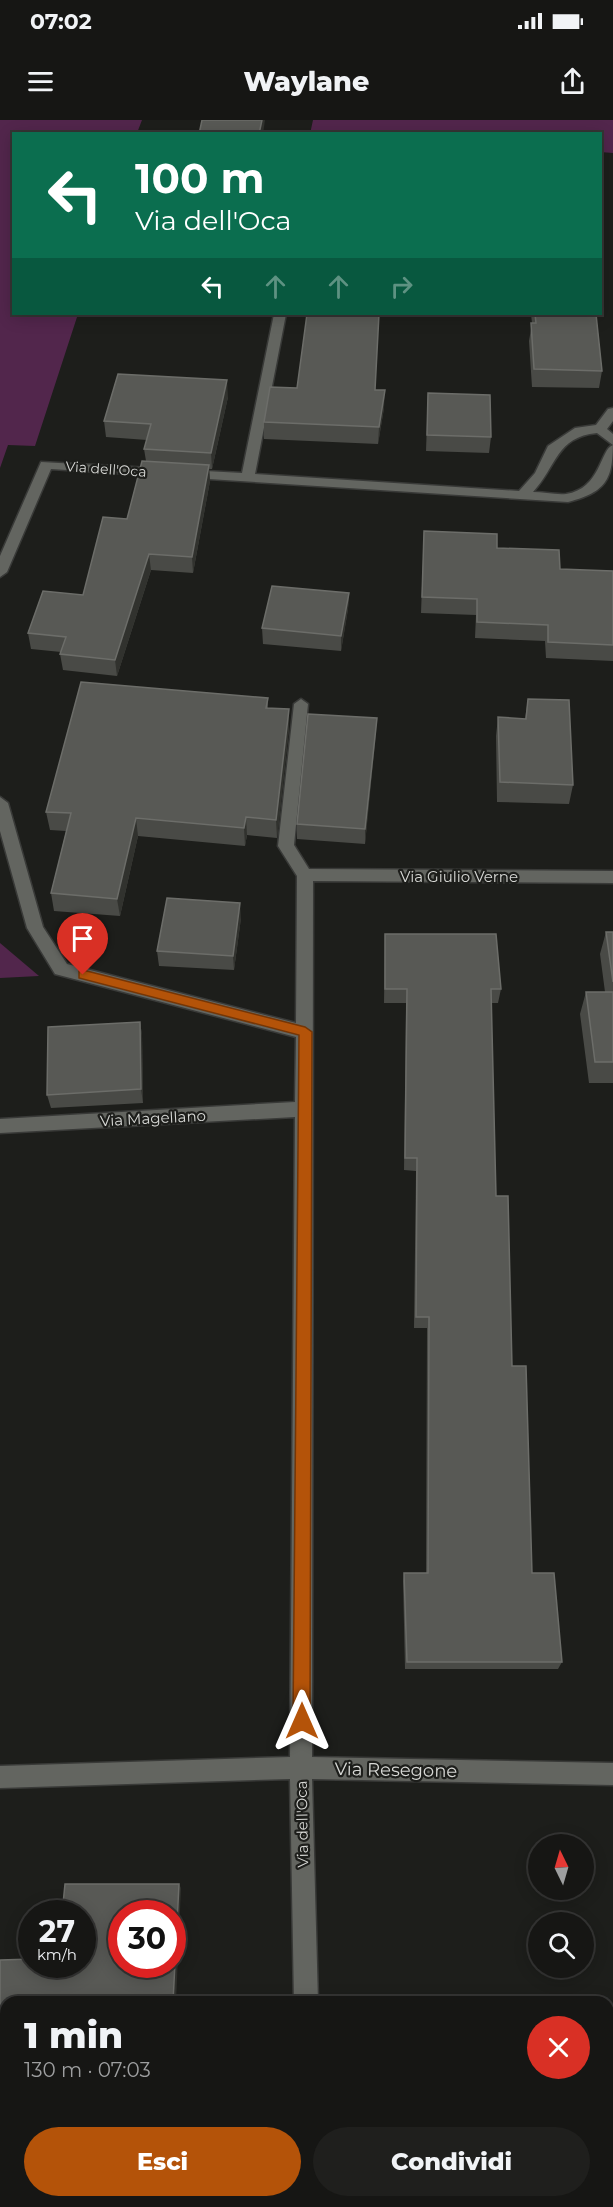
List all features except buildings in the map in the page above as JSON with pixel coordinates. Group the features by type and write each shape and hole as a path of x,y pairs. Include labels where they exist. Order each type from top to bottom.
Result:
{"street":[{"path":"248,477 280,315"},
{"path":"522,495 541,475 553,449 580,431 600,429 613,412"},
{"path":"600,429 613,441"},
{"name":"Via dell'Oca","path":"0,572 46,465 568,498 588,491 605,476 613,448"},
{"path":"0,803 34,928 61,969 305,1032 305,875 286,846 301,704"},
{"name":"Via Giulio Verne","path":"305,875 613,877"},
{"name":"Via dell'Oca","path":"305,1032 301,1768 306,1996"},
{"name":"Via Magellano","path":"0,1126 306,1109"},
{"name":"Via Resegone","path":"0,1777 301,1768 613,1774"}],"shaded area":[{"path":"0,120 142,120 137,132 12,132 12,315 78,315 35,446 8,445 0,468"},
{"path":"313,120 613,120 613,153 602,152 602,132 310,132"},
{"path":"0,943 39,976 0,978"}],"route":[{"path":"83,975 305,1032 302,1721"}]}
